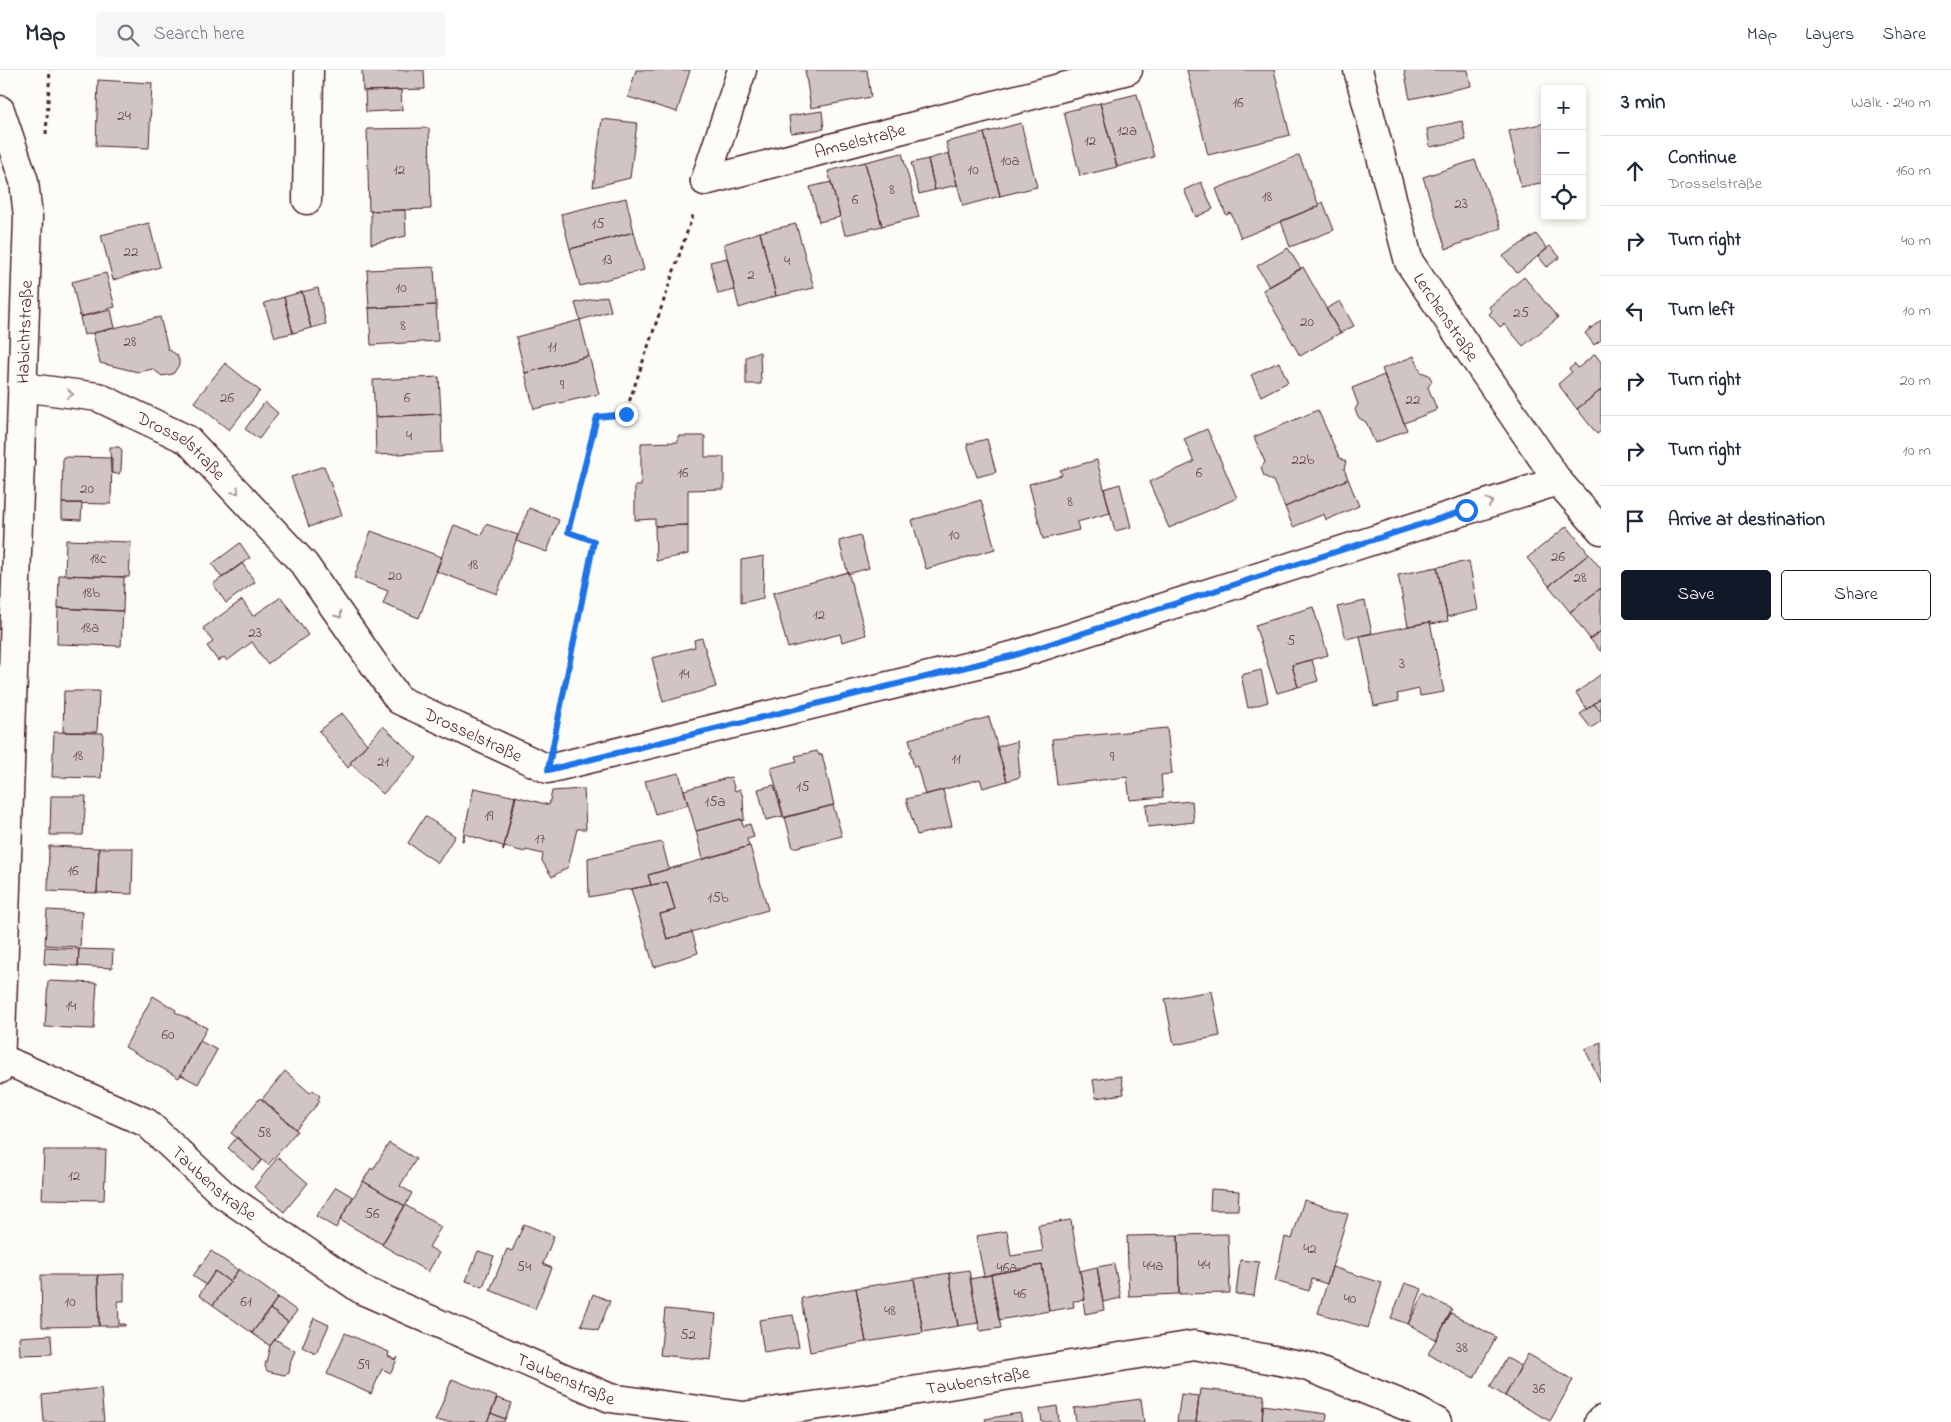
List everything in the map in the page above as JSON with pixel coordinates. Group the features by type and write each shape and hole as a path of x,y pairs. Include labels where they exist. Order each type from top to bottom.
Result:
{"street":[{"path":"307,200 309,70"},
{"path":"705,181 742,70"},
{"name":"Amselstraße","path":"705,181 1128,70"},
{"name":"Lerchenstraße","path":"1358,70 1409,262 1558,481 1601,530"},
{"name":"Habichtstraße","path":"0,110 24,182 28,217 0,1069"},
{"name":"Drosselstraße","path":"22,388 98,397 188,440 304,564 399,700 548,770"},
{"path":"548,770 1015,655 1558,481"},
{"name":"Taubenstraße","path":"0,1058 147,1123 224,1194 362,1290 610,1398 743,1416 876,1397 1194,1345 1306,1366 1411,1408 1437,1422"}],"path":[{"path":"548,770 594,541 568,532 597,417 626,414 705,181"}],"building":[{"path":"362,70 424,70 425,89 363,91"},
{"path":"636,70 690,70 677,112 628,97"},
{"path":"805,70 867,70 871,97 811,108"},
{"path":"1187,70 1274,70 1290,135 1208,155"},
{"path":"1404,70 1468,70 1471,86 1410,99"},
{"path":"98,80 152,83 149,148 96,146"},
{"path":"401,90 402,110 366,112 365,91"},
{"path":"1137,94 1154,157 1117,167 1100,103"},
{"path":"1100,103 1117,167 1080,176 1064,112"},
{"path":"822,111 824,129 791,133 789,116"},
{"path":"602,119 637,123 630,178 593,187"},
{"path":"1462,121 1466,140 1430,147 1427,129"},
{"path":"1021,123 1037,187 1000,196 984,133"},
{"path":"1541,124 1541,183 1521,187 1509,131"},
{"path":"429,128 431,209 369,211 367,129"},
{"path":"984,133 1000,196 963,206 946,142"},
{"path":"902,153 919,217 882,226 865,162"},
{"path":"949,153 957,185 935,190 928,159"},
{"path":"1299,155 1319,206 1241,238 1231,213 1226,215 1216,189"},
{"path":"928,159 935,190 919,194 911,163"},
{"path":"1475,160 1501,228 1446,249 1423,177"},
{"path":"865,162 882,226 845,235 828,171"},
{"path":"831,182 840,217 819,222 810,187"},
{"path":"1201,182 1213,209 1196,217 1184,190"},
{"path":"626,198 634,232 570,249 561,214"},
{"path":"1323,202 1334,230 1290,247 1281,221 1319,206 1318,204"},
{"path":"405,210 406,236 371,244 371,211"},
{"path":"149,223 160,267 113,280 101,235"},
{"path":"796,224 814,288 776,296 760,232"},
{"path":"634,232 644,270 580,286 570,249"},
{"path":"760,232 776,296 739,308 724,244"},
{"path":"1536,234 1547,249 1517,273 1503,256"},
{"path":"1550,246 1560,257 1547,267 1538,256"},
{"path":"1288,248 1301,269 1269,287 1257,266"},
{"path":"727,258 735,290 718,294 710,262"},
{"path":"434,267 436,305 369,308 367,270"},
{"path":"1303,267 1340,333 1300,356 1263,290"},
{"path":"106,273 115,307 80,317 72,282"},
{"path":"1524,277 1558,318 1523,346 1504,324 1500,327 1489,314 1492,311 1489,307"},
{"path":"318,288 326,324 311,328 302,292"},
{"path":"302,292 311,328 293,333 284,297"},
{"path":"607,296 611,311 580,320 575,303"},
{"path":"284,297 293,333 275,337 264,303"},
{"path":"1340,301 1354,326 1340,333 1326,309"},
{"path":"436,305 438,341 371,345 369,308"},
{"path":"111,310 115,328 84,335 80,317"},
{"path":"160,317 168,349 177,355 179,360 179,365 173,374 162,376 153,369 138,372 100,363 93,333"},
{"path":"580,320 589,356 525,373 516,337"},
{"path":"1601,320 1601,340 1594,345 1585,333"},
{"path":"760,352 761,384 746,384 746,357"},
{"path":"1595,354 1601,362 1601,390 1577,409 1558,384 1572,372 1569,369 1575,364 1578,368"},
{"path":"589,356 599,394 534,409 525,373"},
{"path":"1414,356 1421,372 1429,375 1432,381 1428,387 1437,410 1404,423 1382,369"},
{"path":"1279,362 1288,382 1261,396 1251,375"},
{"path":"225,363 260,391 229,430 194,402"},
{"path":"1384,375 1407,430 1375,443 1366,422 1359,418 1355,410 1358,404 1352,388"},
{"path":"439,377 441,414 375,417 373,380"},
{"path":"1601,390 1601,431 1597,434 1577,409"},
{"path":"265,402 278,413 259,439 245,429"},
{"path":"1318,410 1339,457 1346,462 1344,469 1348,479 1285,507 1273,481 1264,476 1261,468 1265,462 1254,437"},
{"path":"441,414 442,452 376,455 375,417"},
{"path":"1207,429 1237,498 1169,528 1149,482 1194,462 1184,439"},
{"path":"678,436 705,436 705,457 724,457 724,489 688,490 688,525 655,526 655,519 635,520 635,486 641,486 641,443 678,442"},
{"path":"987,439 996,472 977,477 967,444"},
{"path":"110,447 119,447 122,450 119,474 111,473"},
{"path":"63,457 112,458 111,504 62,503"},
{"path":"1097,460 1110,513 1077,522 1079,530 1043,539 1029,484 1062,475 1060,470"},
{"path":"324,466 342,515 309,527 291,477"},
{"path":"1348,479 1359,506 1326,520 1324,514 1293,527 1285,507"},
{"path":"1120,484 1131,527 1115,531 1104,489"},
{"path":"981,500 995,549 926,569 912,520"},
{"path":"62,503 82,503 81,520 62,519"},
{"path":"529,508 559,520 547,552 516,541"},
{"path":"486,524 518,535 497,594 436,571 454,525 482,535"},
{"path":"688,525 688,554 656,561 655,526"},
{"path":"1567,526 1589,554 1549,586 1527,558"},
{"path":"371,531 442,557 419,618 383,604 388,591 354,578"},
{"path":"860,535 869,568 848,574 839,541"},
{"path":"66,540 131,542 129,577 65,575"},
{"path":"240,543 250,558 222,578 212,564"},
{"path":"1589,554 1601,569 1601,588 1570,612 1549,586"},
{"path":"764,556 763,598 741,603 741,560"},
{"path":"1469,561 1478,610 1447,617 1437,567"},
{"path":"242,563 255,582 226,603 213,584"},
{"path":"1437,567 1448,621 1408,626 1398,575"},
{"path":"848,572 866,635 842,642 840,634 788,648 773,593"},
{"path":"59,575 124,577 123,611 58,608"},
{"path":"1601,588 1601,631 1590,639 1570,612"},
{"path":"281,597 308,635 267,664 252,642 227,661 224,657 218,661 207,646 213,642 203,628 242,600 253,616"},
{"path":"1365,601 1372,633 1346,639 1337,607"},
{"path":"1313,607 1328,655 1292,665 1298,687 1277,693 1255,625"},
{"path":"58,608 123,611 121,646 57,644"},
{"path":"1430,622 1444,692 1420,696 1419,689 1397,694 1399,701 1374,706 1360,636"},
{"path":"1601,631 1601,652 1590,639"},
{"path":"702,638 716,687 663,702 652,658 695,647 694,640"},
{"path":"1312,660 1318,681 1298,687 1292,665"},
{"path":"1261,670 1268,702 1248,708 1241,675"},
{"path":"1601,674 1601,698 1587,709 1576,693"},
{"path":"64,691 99,691 97,732 63,732"},
{"path":"1601,698 1601,712 1594,704"},
{"path":"1594,704 1601,712 1601,721 1591,728 1580,714"},
{"path":"342,713 367,744 350,763 348,768 319,731"},
{"path":"989,717 1007,781 983,788 980,779 925,795 917,766 914,767 909,739"},
{"path":"383,726 417,758 383,794 350,763"},
{"path":"1167,728 1172,774 1161,775 1163,797 1130,800 1127,777 1057,785 1052,739"},
{"path":"54,732 103,733 101,778 52,777"},
{"path":"1017,741 1020,777 1007,781 997,747"},
{"path":"817,751 819,755 822,754 834,805 784,818 771,768 797,761 795,756"},
{"path":"679,773 688,805 655,814 645,781"},
{"path":"731,777 735,791 740,789 743,797 744,820 741,821 741,819 696,831 684,790"},
{"path":"774,785 783,816 766,820 758,789"},
{"path":"474,788 516,797 503,851 503,846 465,834 462,841"},
{"path":"584,789 586,829 577,829 568,867 552,877 542,861 543,854 505,847 503,851 515,796 549,805 552,791"},
{"path":"943,790 952,826 917,835 906,799"},
{"path":"51,796 86,796 83,835 50,835"},
{"path":"1192,801 1194,822 1148,827 1146,805"},
{"path":"833,805 842,836 793,848 785,817"},
{"path":"425,816 455,836 438,863 408,843"},
{"path":"741,819 743,826 750,824 754,837 747,839 749,846 703,859 696,831"},
{"path":"662,842 669,869 648,875 651,885 589,897 588,858"},
{"path":"49,846 99,848 97,893 48,891"},
{"path":"750,846 768,910 667,939 660,914 675,910 667,882 651,885 648,875"},
{"path":"99,848 133,848 132,894 97,893"},
{"path":"667,882 675,910 660,914 667,939 692,932 698,953 654,967 631,889"},
{"path":"47,910 82,912 80,947 45,945"},
{"path":"45,947 79,949 78,966 44,964"},
{"path":"79,949 113,950 112,968 78,966"},
{"path":"48,981 97,983 94,1029 45,1027"},
{"path":"1212,991 1220,1036 1174,1045 1165,999"},
{"path":"153,996 176,1010 175,1012 207,1028 179,1078 125,1047"},
{"path":"200,1041 217,1050 198,1084 181,1075"},
{"path":"1601,1042 1601,1083 1585,1049"},
{"path":"285,1071 310,1093 313,1090 320,1096 318,1099 320,1101 296,1129 262,1099"},
{"path":"1121,1076 1124,1094 1096,1098 1093,1080"},
{"path":"260,1098 297,1131 268,1165 231,1133"},
{"path":"237,1137 262,1160 253,1170 228,1148"},
{"path":"389,1143 416,1159 400,1186 412,1193 405,1206 363,1181 371,1168 373,1170"},
{"path":"44,1150 106,1150 104,1200 42,1199"},
{"path":"278,1157 308,1183 284,1212 254,1187"},
{"path":"363,1181 405,1206 382,1244 340,1220"},
{"path":"336,1187 353,1197 336,1228 316,1216"},
{"path":"1211,1189 1239,1191 1238,1210 1210,1210"},
{"path":"1304,1200 1348,1214 1327,1284 1312,1279 1309,1291 1275,1281 1285,1237 1292,1239"},
{"path":"405,1205 441,1227 429,1247 439,1253 428,1272 382,1245"},
{"path":"1071,1220 1085,1300 1073,1301 1074,1307 1049,1311 1042,1265 984,1276 976,1236 1007,1231 1011,1256 1043,1251 1038,1225"},
{"path":"524,1224 554,1236 543,1264 552,1268 535,1309 490,1290 507,1249 512,1251"},
{"path":"1228,1234 1230,1293 1179,1294 1178,1235"},
{"path":"1178,1235 1179,1294 1129,1296 1127,1236"},
{"path":"211,1251 238,1270 230,1282 215,1271 206,1285 193,1276"},
{"path":"478,1251 494,1256 483,1287 466,1281"},
{"path":"1240,1260 1259,1262 1254,1296 1236,1294"},
{"path":"1114,1264 1121,1298 1103,1302 1097,1267"},
{"path":"1042,1265 1049,1311 999,1320 991,1274"},
{"path":"1097,1267 1104,1310 1085,1314 1083,1300 1085,1300 1080,1271"},
{"path":"1332,1267 1382,1283 1368,1328 1318,1313"},
{"path":"239,1269 278,1297 252,1333 213,1305"},
{"path":"969,1270 978,1323 958,1326 949,1273"},
{"path":"215,1271 230,1282 213,1305 199,1295"},
{"path":"949,1273 958,1326 923,1332 914,1279"},
{"path":"124,1274 124,1301 118,1301 119,1324 125,1324 125,1326 99,1326 98,1275"},
{"path":"41,1275 98,1275 99,1326 42,1327"},
{"path":"991,1275 1001,1328 980,1331 970,1279"},
{"path":"914,1279 923,1333 866,1342 856,1288"},
{"path":"1405,1283 1422,1289 1408,1324 1391,1318"},
{"path":"856,1288 866,1342 810,1352 801,1298"},
{"path":"593,1294 610,1301 598,1331 581,1325"},
{"path":"1424,1294 1452,1309 1436,1340 1408,1324"},
{"path":"278,1297 297,1311 288,1322 270,1309"},
{"path":"270,1309 288,1322 270,1346 252,1333"},
{"path":"665,1309 716,1314 711,1360 660,1355"},
{"path":"1451,1313 1496,1337 1474,1378 1428,1354"},
{"path":"793,1315 799,1347 764,1353 759,1320"},
{"path":"314,1318 329,1325 316,1354 302,1347"},
{"path":"345,1333 389,1352 388,1356 396,1360 398,1357 391,1373 382,1369 371,1394 327,1374"},
{"path":"51,1335 52,1354 20,1355 19,1337"},
{"path":"275,1339 295,1351 289,1373 284,1375 267,1371 265,1366 270,1346"},
{"path":"1528,1354 1573,1380 1550,1421 1505,1396"},
{"path":"1507,1358 1521,1366 1505,1396 1490,1387"},
{"path":"452,1379 497,1397 487,1422 435,1421"},
{"path":"101,1388 104,1422 44,1422 42,1395"},
{"path":"1200,1389 1264,1395 1262,1422 1196,1422"},
{"path":"1181,1394 1199,1396 1196,1422 1177,1422"},
{"path":"497,1398 512,1403 505,1419 491,1413"},
{"path":"1141,1399 1144,1422 1076,1422 1074,1408"},
{"path":"1263,1405 1327,1414 1326,1422 1262,1422"},
{"path":"1057,1406 1059,1422 1042,1422 1040,1409"},
{"path":"491,1413 505,1419 504,1422 487,1422"},
{"path":"1020,1413 1022,1422 986,1422 985,1419"}],"route":[{"path":"626,414 597,417 568,532 594,541 548,770 1015,655 1466,510"}]}
